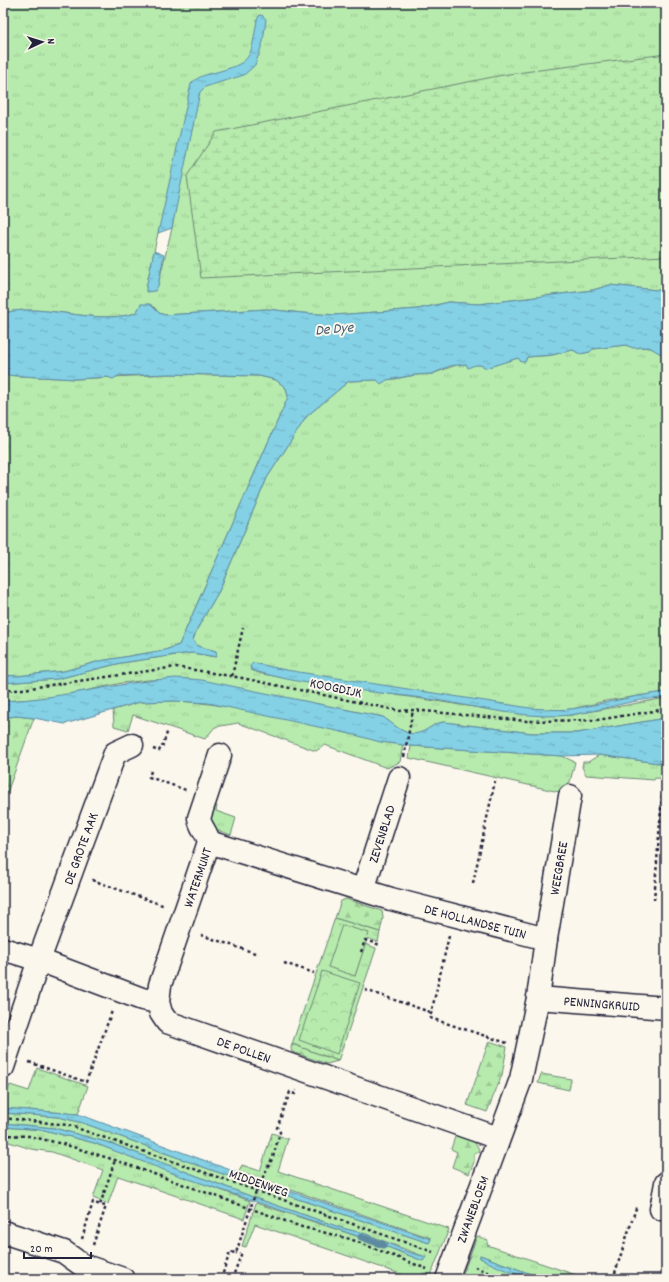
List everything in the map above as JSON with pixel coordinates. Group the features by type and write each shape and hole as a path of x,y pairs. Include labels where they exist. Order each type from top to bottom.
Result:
{"street":[{"name":"DE GROTE AAK","path":"5,1061 38,960 115,753 140,746"},
{"name":"WATERMUNT","path":"158,1002 160,985 209,842 207,832 202,828 199,818 220,755"},
{"name":"ZEVENBLAD","path":"364,890 400,778"},
{"name":"WEEGBREE","path":"546,939 570,796"},
{"name":"DE HOLLANDSE TUIN","path":"209,842 391,899 454,914 546,939 538,998 521,1079 498,1138"},
{"path":"3,949 38,960 142,999 158,1002"},
{"name":"PENNINGKRUID","path":"538,998 666,1008"},
{"name":"DE POLLEN","path":"158,1002 161,1013 167,1022 498,1138"},
{"name":"ZWANEBLOEM","path":"445,1270 498,1138"},
{"path":"661,1209 666,1183"},
{"path":"3,1232 64,1252 85,1256 122,1279"}],"path":[{"path":"232,676 243,628"},
{"name":"KOOGDIJK","path":"3,690 24,689 176,667 232,676 400,711 412,710 527,721 598,720 666,710"},
{"path":"404,755 412,710"},
{"path":"140,746 160,751 168,730"},
{"path":"151,771 149,777 206,797"},
{"path":"473,883 496,781"},
{"path":"654,900 663,784"},
{"path":"71,873 183,920 258,954"},
{"path":"454,914 430,1012 430,1018 490,1039 528,1049"},
{"path":"361,952 365,940 380,946"},
{"path":"284,963 314,973"},
{"path":"365,990 430,1012"},
{"path":"5,1061 86,1082 119,991"},
{"path":"236,1253 256,1193 273,1157 280,1132 277,1128 290,1092 295,1094 304,1071"},
{"name":"MIDDENWEG","path":"3,1118 68,1125 256,1193 445,1270 504,1279"},
{"path":"3,1135 29,1136 63,1144 251,1206 302,1227 350,1240 445,1270"},
{"path":"100,1205 115,1160"},
{"path":"93,1202 106,1206 91,1248 85,1256 80,1245 93,1202"},
{"path":"613,1279 637,1205"},
{"path":"221,1279 230,1252 241,1255 232,1279"}],"green space":[{"path":"3,3 666,3 666,291 610,285 593,290 479,304 449,302 418,309 334,315 267,309 165,315 159,313 154,307 141,304 136,313 119,316 86,316 36,310 20,310 3,313","holes":["188,133 172,228 158,285 146,288 158,233"]},
{"path":"666,54 666,256 201,278 187,176 216,132 508,74"},
{"path":"626,345 631,347 650,348 660,352 666,357 666,692 605,701 563,710 519,708 250,667 251,670 262,674 506,712 539,715 571,715 666,698 666,718 577,733 532,733 444,722 437,724 422,733 413,734 404,732 383,717 190,679 148,680 122,683 52,698 3,701 3,683 57,679 121,663 192,653 215,657 216,651 197,646 193,640 197,629 219,591 267,478 307,416 349,381 395,379 415,375 432,374 459,364 482,365 486,367 518,358 525,362 527,357 552,355 573,350 580,354 590,352 593,349"},
{"path":"169,374 259,376 276,380 286,388 288,397 179,645 165,650 100,661 64,671 17,676 3,675 3,375 76,379"},
{"path":"176,701 243,709 384,742 403,745 400,762 387,768 325,745 316,751 238,723 215,727 205,739 133,715 128,730 114,726 113,710 140,702"},
{"path":"16,716 34,718 3,804 3,718"},
{"path":"411,746 562,756 575,762 570,782 559,792 409,758"},
{"path":"599,755 666,764 666,779 655,778 654,780 586,775 582,767 583,762 588,762"},
{"path":"210,803 217,806 216,811 236,818 231,835 212,828 208,808"},
{"path":"346,899 382,911 383,918 380,932 335,918 341,901"},
{"path":"335,918 380,932 378,942 367,938 368,933 355,975 365,944 376,949 338,1061 292,1044"},
{"path":"342,925 369,933 355,976 328,967"},
{"path":"322,971 360,983 337,1054 299,1040"},
{"path":"489,1041 507,1047 502,1075 487,1112 467,1105"},
{"path":"292,1044 338,1061 327,1064 292,1052"},
{"path":"37,1068 88,1086 78,1114 3,1108 3,1095 6,1095 10,1085 29,1091"},
{"path":"541,1074 571,1079 569,1090 538,1083"},
{"path":"3,1113 58,1117 83,1123 217,1172 429,1243 431,1238 239,1172 242,1165 260,1171 272,1133 288,1139 278,1171 449,1229 431,1275 423,1273 421,1279 409,1279 409,1277 255,1224 246,1247 242,1246 256,1203 372,1241 423,1261 425,1257 366,1234 342,1228 258,1199 110,1143 54,1128 3,1123"},
{"path":"3,1127 44,1130 94,1143 250,1201 244,1219 118,1176 108,1204 93,1198 103,1170 52,1152 31,1149 3,1140"},
{"path":"456,1134 468,1138 474,1142 480,1152 474,1153 474,1162 469,1174 452,1167 457,1152 451,1149"},
{"path":"477,1236 488,1240 487,1245 588,1279 544,1279 480,1255 480,1258 531,1279 485,1279 474,1275 473,1279 461,1279"}],"water":[{"path":"262,15 266,19 263,42 255,65 244,75 205,87 200,92 172,228 158,233 191,84 201,77 236,66 243,62 251,51 257,20 259,16"},
{"path":"154,251 164,255 158,286 155,291 146,292 146,288"},
{"name":"De Dye","path":"610,285 666,291 666,357 649,347 633,348 626,345 593,349 590,352 580,354 573,350 552,355 527,357 525,362 521,362 518,358 486,368 482,365 477,365 468,368 466,364 450,366 432,374 415,375 387,380 381,384 377,380 349,381 307,416 267,478 219,591 197,629 193,640 197,646 216,651 217,657 192,653 121,663 57,679 3,683 3,675 17,676 64,671 100,661 165,650 179,645 288,397 286,388 276,380 259,376 169,374 118,376 113,379 107,377 76,379 3,375 3,313 20,310 36,310 103,317 136,313 141,304 150,304 159,313 165,315 267,309 334,315 418,309 449,302 479,304 593,290"},
{"path":"253,663 286,670 530,708 554,710 571,709 666,692 666,698 626,703 572,715 528,715 436,700 296,681 251,670 250,666"},
{"path":"176,678 202,680 383,717 399,729 413,734 422,732 444,722 532,733 577,733 666,718 666,764 599,755 562,756 411,746 380,742 355,735 208,703 176,701 140,702 65,724 16,716 3,718 3,701 25,700 132,683"},
{"path":"3,1108 78,1114 263,1182 431,1239 429,1243 217,1172 83,1123 58,1117 3,1113"},
{"path":"3,1123 54,1128 110,1143 258,1199 342,1228 366,1234 408,1252 426,1257 423,1261 372,1241 177,1175 94,1143 44,1130 3,1127"},
{"path":"480,1255 544,1279 536,1279 519,1275 495,1266 480,1258"}],"waterway":[{"path":"361,1237 383,1245"}]}
